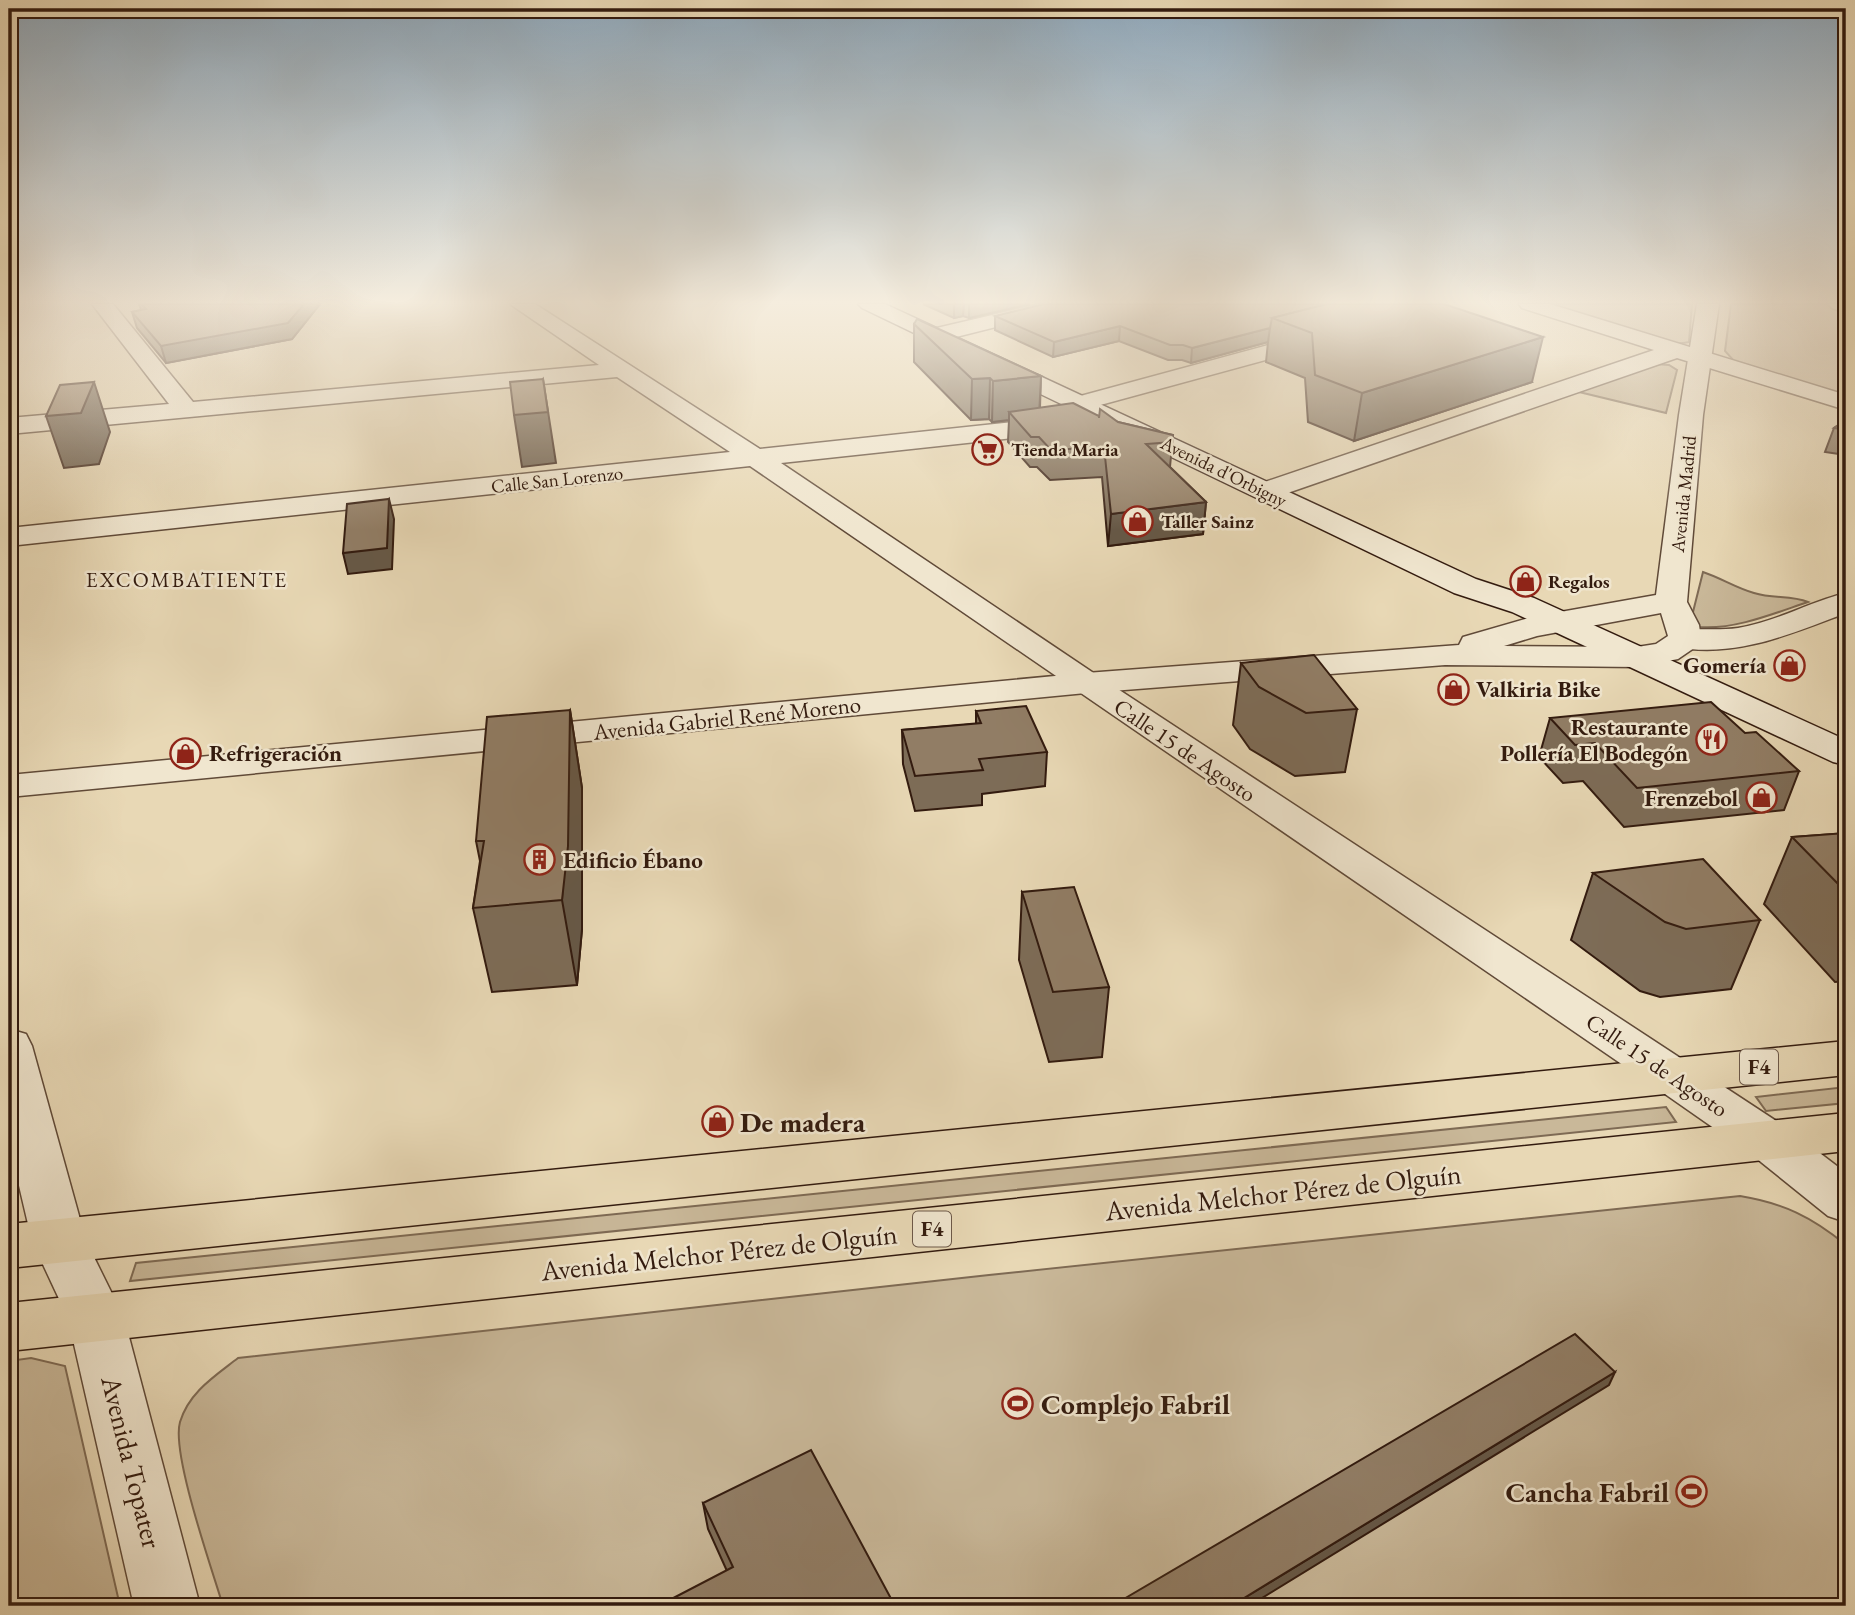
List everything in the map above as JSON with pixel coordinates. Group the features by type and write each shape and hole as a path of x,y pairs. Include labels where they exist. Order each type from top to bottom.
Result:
{"highway":[{"name":"F4","path":"34,1244 1846,1058"},
{"name":"Avenida Melchor Pérez de Olguín","path":"9,1327 1846,1132"}],"street":[{"path":"162,379 187,410"},
{"path":"9,426 520,379"},
{"name":"Calle 15 de Agosto","path":"636,379 1672,1075 1769,1141 1846,1200"},
{"name":"Avenida d'Orbigny","path":"1030,379 1465,586 1503,613 1547,624 1637,657 1846,754"},
{"name":"Calle San Lorenzo","path":"9,537 1055,426 1093,409 1188,379"},
{"path":"1266,491 1610,379"},
{"name":"Avenida Madrid","path":"1685,639 1683,625 1671,602 1686,379"},
{"path":"1770,379 1846,403"},
{"path":"1547,624 1671,602"},
{"path":"1637,657 1666,652 1685,639 1737,638 1775,629 1846,602"},
{"name":"Avenida d'Orbigny","path":"1547,624 1598,658 1846,776"},
{"name":"Avenida Gabriel René Moreno","path":"1445,655 1547,624"},
{"name":"Avenida Gabriel René Moreno","path":"9,786 1086,683 1445,655 1637,657"},
{"name":"Avenida Topater","path":"9,1046 34,1244 96,1318 167,1606"}],"shaded area":[{"path":"1609,379 1675,379 1666,413 1575,391"},
{"path":"1790,379 1846,379 1846,398"},
{"path":"1703,572 1754,593 1808,602 1741,623 1699,627 1691,620"},
{"path":"1846,1087 1846,1103 1766,1111 1756,1097"},
{"path":"1666,1107 1676,1122 130,1281 136,1263"},
{"name":"Complejo Fabril","path":"1740,1196 1796,1213 1846,1245 1846,1606 223,1606 181,1459 179,1437 184,1411 196,1393 238,1358"},
{"path":"31,1358 65,1366 120,1606 9,1606 9,1361"}],"building":[{"path":"543,379 548,412 514,415 510,382"},
{"path":"1326,379 1406,379 1362,393"},
{"path":"94,382 81,413 46,416 60,385"},
{"path":"1073,403 1099,418 1100,409 1118,422 1173,435 1172,442 1146,444 1206,502 1111,514 1104,447 1051,450 1039,437 1031,437 1009,412"},
{"path":"1846,420 1846,430 1834,428"},
{"path":"389,499 387,548 343,553 347,504"},
{"path":"1314,655 1357,709 1306,713 1259,687 1241,663"},
{"path":"1711,702 1745,733 1756,732 1799,771 1637,788 1595,743 1575,745 1550,718"},
{"path":"1026,706 1047,752 979,759 983,770 915,776 902,730 981,723 976,711"},
{"path":"570,710 568,846 562,900 473,908 484,841 476,841 487,717"},
{"path":"1846,833 1846,892 1792,837"},
{"path":"1703,859 1760,920 1686,929 1665,922 1593,873"},
{"path":"1074,887 1109,987 1053,992 1022,892"},
{"path":"1575,1334 1615,1372 1231,1606 1112,1606"},
{"path":"811,1450 895,1606 658,1606 733,1567 703,1503"}],"place":[{"name":"Tienda Maria","path":"988,449"},
{"name":"Taller Sainz","path":"1138,521"},
{"name":"Regalos","path":"1525,581"},
{"name":"Gomería","path":"1789,665"},
{"name":"Valkiria Bike","path":"1453,689"},
{"name":"Restaurante Pollería El Bodegón","path":"1711,740"},
{"name":"Refrigeración","path":"186,753"},
{"name":"Frenzebol","path":"1761,798"},
{"name":"Edificio Ébano","path":"540,860"},
{"name":"De madera","path":"717,1122"},
{"name":"Complejo Fabril","path":"1018,1404"},
{"name":"Cancha Fabril","path":"1692,1492"}],"district":[{"name":"EXCOMBATIENTE","path":"187,580"}]}
